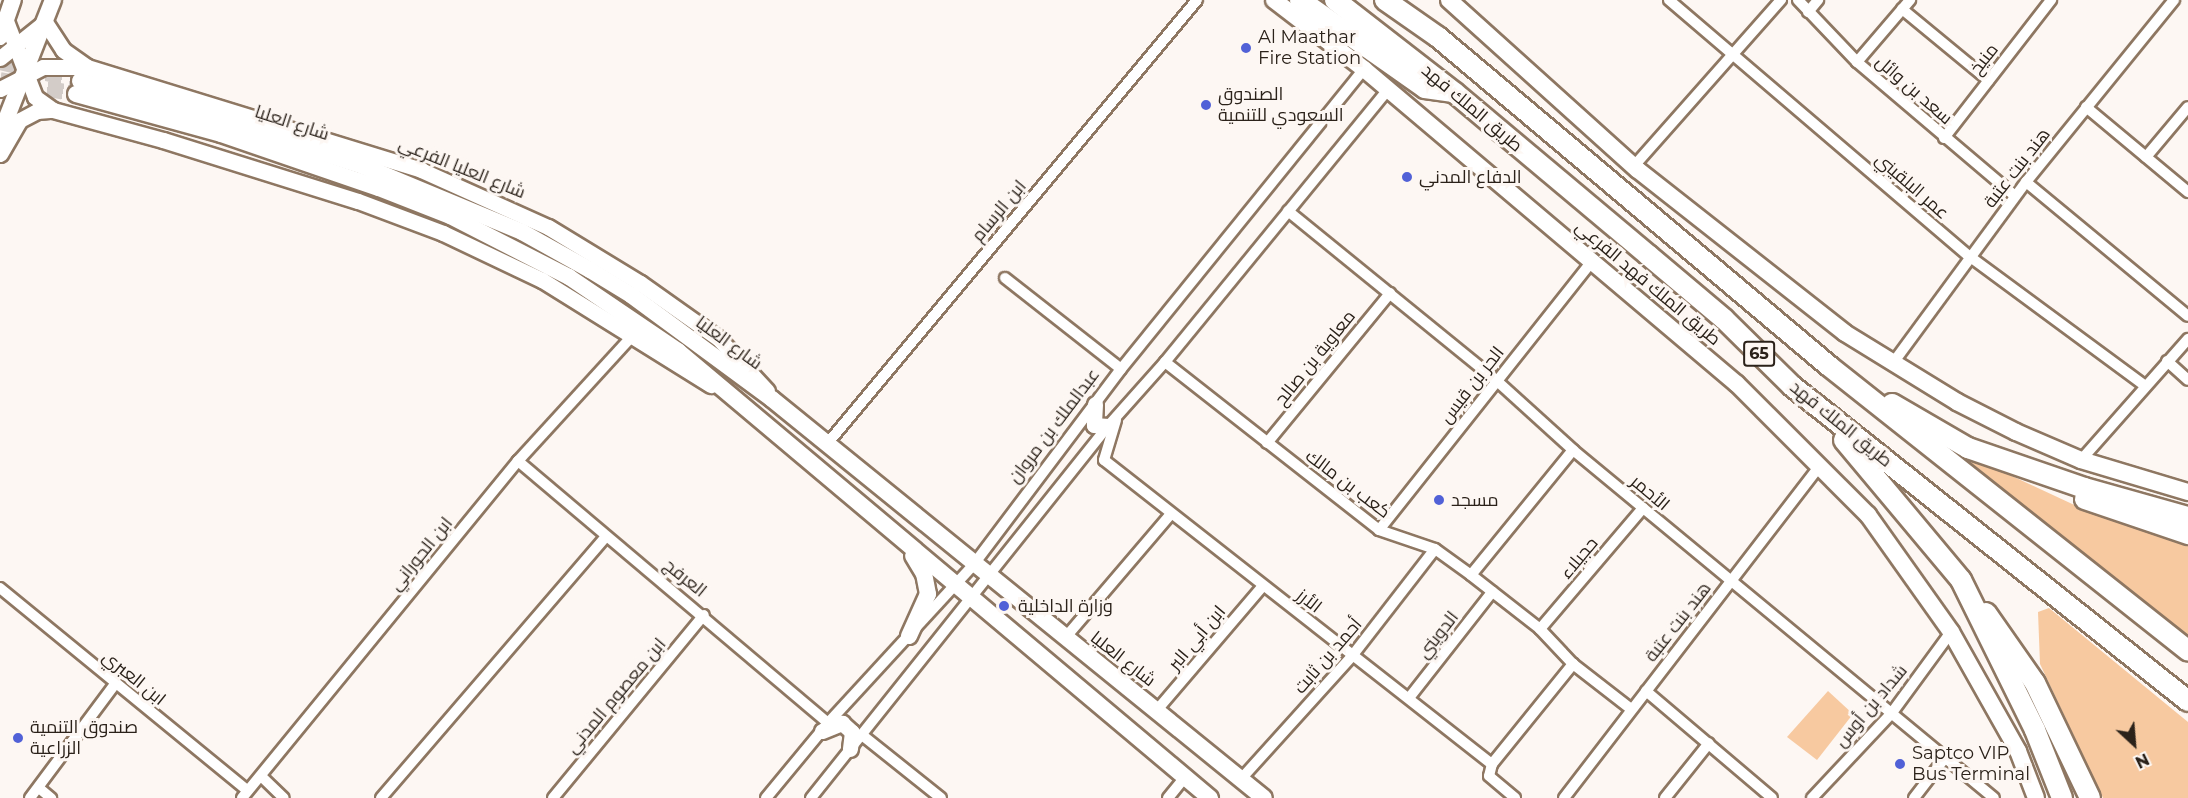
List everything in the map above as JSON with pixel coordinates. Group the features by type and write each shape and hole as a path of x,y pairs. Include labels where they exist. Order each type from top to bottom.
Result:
{"highway":[{"path":"1300,0 1425,88 1455,93"},
{"name":"طريق الملك فهد","path":"1335,0 1455,93 1724,320 1792,386 2188,701"},
{"name":"طريق الملك فهد","path":"1385,0 1438,37 1829,366 2188,651"},
{"path":"1410,0 1438,37"},
{"path":"1829,366 1968,448 2084,488 2188,517"},
{"path":"1792,386 1865,463 2009,641 2035,683 2090,798"},
{"path":"1983,453 2112,510 2188,534"},
{"path":"1961,580 2035,730 2062,798"}],"main road":[{"path":"0,135 53,0"},
{"name":"طريق الملك فهد الفرعي","path":"1274,0 1364,69 1593,260 1737,384 1868,515 1951,632 2018,751 2036,798"},
{"path":"1451,1 1635,166 1845,333 2006,427 2081,460 2188,492"},
{"name":"شارع العليا","path":"81,81 202,114 363,166 460,203 522,232 631,295 772,399 1264,798"},
{"name":"شارع العليا","path":"81,81 450,216 560,273 641,323 970,600 1210,798"},
{"path":"907,545 924,574 928,594 909,636"}],"street":[{"name":"ابن الرسام","path":"827,444 1197,0"},
{"name":"عمر البلقيني","path":"1669,0 1969,256 2144,385"},
{"path":"1635,166 1781,0"},
{"name":"سعد بن وائل","path":"1798,0 1857,62 2015,196"},
{"path":"1808,12 1818,0"},
{"path":"1857,62 1910,0"},
{"name":"منيخ","path":"1944,138 2051,0"},
{"name":"هند بنت عتبة","path":"1893,363 2015,196 2174,0"},
{"path":"1902,9 1988,80"},
{"path":"7,22 45,22 81,81"},
{"path":"0,58 7,22"},
{"path":"7,22 35,97 53,110"},
{"path":"12,104 1,86 43,67 81,81"},
{"name":"عبدالملك بن مروان","path":"766,798 825,727 974,564 1121,369 1364,69"},
{"path":"811,798 990,578 1112,423 1165,362 1388,90"},
{"path":"2146,157 2188,106"},
{"path":"2086,107 2188,192"},
{"path":"0,154 20,120 38,111 53,110 163,140 401,216 542,280 726,393"},
{"path":"2026,182 2188,316"},
{"name":"الأحمر","path":"1288,211 1497,381 1573,450 1642,508 1994,798"},
{"name":"الحر بن قيس","path":"1379,530 1593,260"},
{"path":"1005,278 1121,369"},
{"name":"معاوية بن صالح","path":"1267,443 1390,293"},
{"name":"ابن الحوراني","path":"245,794 262,777 518,461 632,336"},
{"path":"2081,460 2144,385 2188,339"},
{"path":"2167,361 2188,380"},
{"name":"كعب بن مالك","path":"1165,362 1379,530 1435,549 1471,575 1540,629 1574,664 1631,709"},
{"path":"1095,404 1094,425 1112,423"},
{"name":"الأرز","path":"1112,423 1104,460 1170,515 1492,764 1489,776 1515,798"},
{"path":"1471,575 1573,450"},
{"name":"العرفج","path":"518,461 704,615 825,727"},
{"name":"هند بنت عتبة","path":"1564,798 1819,467"},
{"name":"حجيلاء","path":"1540,629 1642,508"},
{"path":"1065,638 1170,515"},
{"path":"381,798 606,536"},
{"name":"أحمد بن ثابت","path":"1240,779 1352,656 1435,549"},
{"name":"ابن أبي البر","path":"1157,710 1262,586"},
{"name":"ابن العبري","path":"0,588 245,794"},
{"name":"الدويني","path":"1409,698 1492,592"},
{"name":"ابن معصوم المدني","path":"553,798 704,615"},
{"name":"شداد بن أوس","path":"1812,798 1891,714 1951,632"},
{"path":"1492,764 1574,664"},
{"path":"30,798 115,684"},
{"path":"1646,691 1772,798"},
{"path":"825,727 842,723 852,732 850,749"},
{"path":"862,735 940,798"},
{"path":"1665,798 1709,743"},
{"path":"1914,798 1944,759"},
{"path":"262,777 284,798"},
{"path":"1168,798 1184,778"},
{"path":"39,788 51,798"}],"shaded area":[{"path":"1952,448 2098,516 2188,546 2188,647"},
{"path":"2049,608 2188,722 2188,798 2103,798 2040,664 2038,612"},
{"path":"1828,691 1853,714 1817,760 1787,737"}],"tunnel":[{"path":"0,62 80,81"},
{"path":"0,80 76,94"}],"place":[{"name":"Al Maathar Fire Station","path":"1246,48"},
{"name":"الصندوق السعودي للتنمية","path":"1206,105"},
{"name":"الدفاع المدني","path":"1407,177"},
{"name":"مسجد","path":"1439,500"},
{"name":"وزارة الداخلية","path":"1004,606"},
{"name":"صندوق التنمية الزراعية","path":"18,738"},
{"name":"Saptco VIP Bus Terminal","path":"1900,764"}]}
